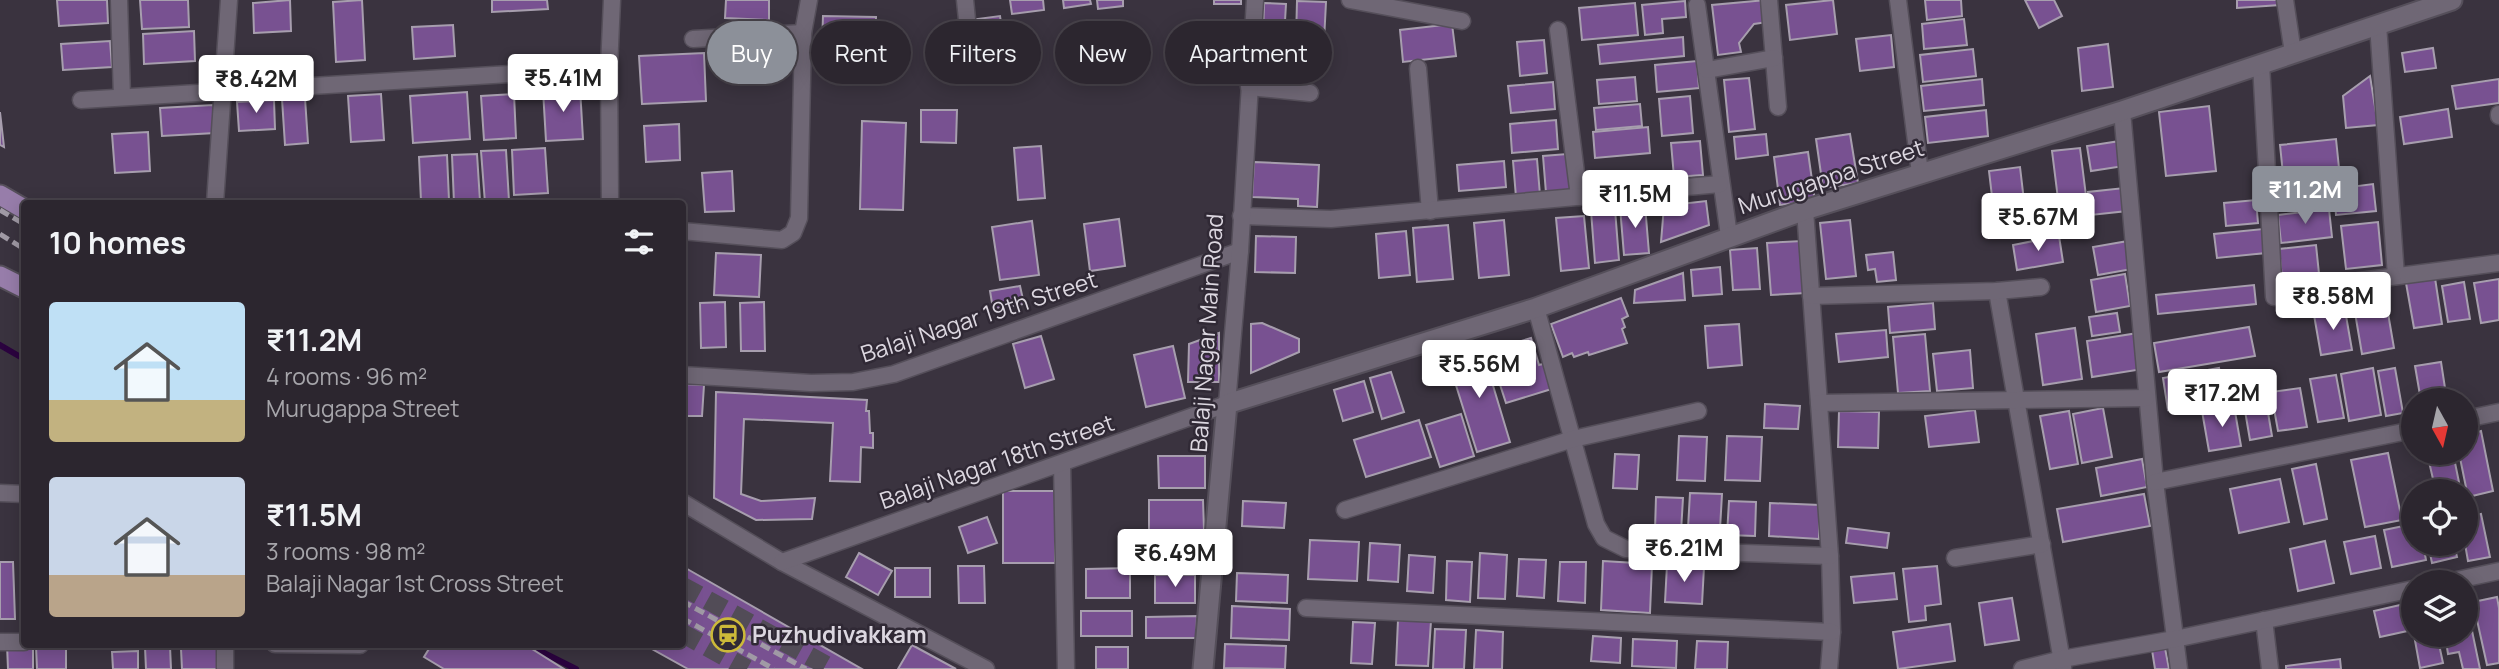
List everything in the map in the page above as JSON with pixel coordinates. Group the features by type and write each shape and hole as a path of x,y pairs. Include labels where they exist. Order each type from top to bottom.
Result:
{"main road":[{"path":"0,195 21,207"},
{"path":"1,279 21,287"}],"street":[{"path":"119,0 122,97"},
{"path":"215,200 229,0"},
{"path":"610,200 609,68 612,0"},
{"path":"686,231 782,240 793,233 799,218 803,33 809,0"},
{"path":"965,0 967,21"},
{"name":"Balaji Nagar Main Road","path":"1203,669 1240,251 1255,0"},
{"path":"1350,0 1462,21"},
{"path":"1769,0 1779,107"},
{"path":"1898,0 1920,173"},
{"path":"2285,0 2293,53"},
{"name":"Murugappa Street","path":"1227,404 1536,309 1805,210 2122,111 2452,0"},
{"path":"1697,5 1729,236"},
{"path":"2378,25 2396,276"},
{"path":"1558,30 1579,197"},
{"path":"692,39 803,33"},
{"path":"1707,70 1774,58"},
{"path":"2261,64 2274,297"},
{"path":"81,100 609,68"},
{"path":"1418,68 1430,211"},
{"path":"1248,87 1310,93"},
{"path":"2122,111 2146,398 2179,669"},
{"path":"1241,216 1331,219 1720,184"},
{"path":"1805,210 1830,556 1832,632 1829,669"},
{"name":"Balaji Nagar 19th Street","path":"686,375 811,383 853,382 894,374 1240,251"},
{"path":"2337,284 2499,263"},
{"path":"1811,296 1997,291 2041,287"},
{"path":"1997,291 2063,664"},
{"path":"1536,309 1596,524 1604,538 1626,550 1830,556"},
{"path":"1819,403 2146,398"},
{"name":"Balaji Nagar 18th Street","path":"782,562 1227,404"},
{"path":"1345,510 1573,439 1698,411"},
{"path":"2478,416 2499,412"},
{"path":"2155,482 2401,432"},
{"path":"1062,464 1066,669"},
{"path":"0,493 21,494"},
{"path":"686,504 782,562 986,669"},
{"path":"1955,558 2042,544"},
{"path":"2478,576 2499,571"},
{"path":"2022,669 2063,664 2401,591"},
{"path":"1306,608 1832,632"},
{"path":"2264,620 2270,669"},
{"path":"0,642 21,642"},
{"path":"225,648 225,669"}],"building":[{"path":"57,0 107,0 108,23 59,26"},
{"path":"140,0 188,0 189,27 142,29"},
{"path":"290,0 291,31 254,33 253,3"},
{"path":"362,0 365,60 336,62 333,2"},
{"path":"492,0 547,0 548,9 492,12"},
{"path":"726,0 769,0 769,20 725,18"},
{"path":"1010,0 1043,0 1044,10 1012,14"},
{"path":"1063,0 1090,0 1091,4 1064,8"},
{"path":"1097,0 1123,0 1123,6 1098,9"},
{"path":"1214,0 1241,0 1241,4 1214,4"},
{"path":"1766,0 1768,22 1754,24 1739,43 1741,52 1718,55 1712,5"},
{"path":"1833,0 1837,34 1790,40 1786,5"},
{"path":"1925,0 1961,0 1962,16 1927,20"},
{"path":"2025,0 2054,0 2062,16 2039,28"},
{"path":"2237,0 2280,0 2280,5 2237,8"},
{"path":"1297,1 1326,2 1325,21 1296,21"},
{"path":"1685,1 1686,17 1662,19 1663,33 1645,35 1642,5"},
{"path":"1264,3 1286,4 1285,21 1263,21"},
{"path":"1635,3 1638,35 1582,40 1579,8"},
{"path":"823,16 876,17 876,21 823,21"},
{"path":"1000,16 1001,21 977,21"},
{"path":"1964,19 1967,45 1924,49 1922,24"},
{"path":"1452,24 1456,56 1403,62 1400,30"},
{"path":"453,25 455,56 414,59 412,27"},
{"path":"194,31 195,61 144,64 143,34"},
{"path":"1891,35 1894,67 1860,71 1856,39"},
{"path":"1683,37 1684,56 1600,64 1598,45"},
{"path":"1544,40 1547,73 1520,76 1517,42"},
{"path":"110,41 112,67 63,70 61,44"},
{"path":"2108,44 2113,87 2082,91 2078,48"},
{"path":"2433,48 2436,68 2405,72 2402,53"},
{"path":"1973,49 1976,76 1923,82 1920,55"},
{"path":"704,53 706,101 642,104 639,56"},
{"path":"1697,61 1699,88 1657,92 1655,65"},
{"path":"2370,76 2378,125 2346,128 2343,96"},
{"path":"1635,77 1637,101 1599,104 1597,80"},
{"path":"1749,78 1755,129 1729,132 1724,80"},
{"path":"1982,79 1984,105 1924,111 1921,86"},
{"path":"2499,79 2499,103 2456,109 2452,86"},
{"path":"1553,82 1555,109 1511,113 1508,86"},
{"path":"580,88 583,139 546,141 543,90"},
{"path":"467,92 470,139 413,143 410,96"},
{"path":"381,94 384,140 351,142 348,96"},
{"path":"514,94 516,138 484,140 481,96"},
{"path":"1690,96 1693,133 1662,136 1659,99"},
{"path":"305,98 308,143 285,145 282,99"},
{"path":"274,100 275,129 239,131 237,102"},
{"path":"1640,104 1642,126 1596,130 1594,108"},
{"path":"213,105 215,133 162,136 160,108"},
{"path":"2209,106 2216,171 2166,176 2159,112"},
{"path":"2448,109 2452,137 2404,144 2400,117"},
{"path":"921,110 957,110 956,143 921,142"},
{"path":"1986,110 1988,136 1928,143 1925,117"},
{"path":"0,112 4,147 0,145"},
{"path":"1556,120 1558,149 1512,153 1510,124"},
{"path":"862,121 906,123 903,210 860,209"},
{"path":"679,124 680,160 646,162 644,126"},
{"path":"1648,127 1650,153 1595,158 1593,132"},
{"path":"148,132 150,171 115,173 112,134"},
{"path":"1766,134 1768,155 1736,159 1734,137"},
{"path":"1850,134 1858,183 1823,188 1816,139"},
{"path":"2336,139 2339,168 2283,174 2280,145"},
{"path":"1700,141 1703,175 1674,177 1671,143"},
{"path":"2120,141 2124,166 2091,171 2087,146"},
{"path":"1041,146 1045,198 1018,200 1014,148"},
{"path":"545,148 548,193 514,195 512,150"},
{"path":"2080,148 2086,196 2058,199 2052,151"},
{"path":"506,150 509,200 485,200 481,151"},
{"path":"1808,152 1815,201 1780,205 1774,157"},
{"path":"477,154 480,200 454,200 452,155"},
{"path":"1567,154 1570,190 1546,193 1543,156"},
{"path":"447,155 449,200 421,200 419,157"},
{"path":"1537,159 1540,195 1516,197 1513,161"},
{"path":"1504,161 1506,187 1459,191 1457,165"},
{"path":"1254,162 1319,165 1317,207 1298,206 1298,199 1252,197"},
{"path":"2020,167 2024,201 1993,205 1989,171"},
{"path":"732,171 734,211 705,212 702,173"},
{"path":"2328,174 2331,204 2284,210 2280,179"},
{"path":"2373,184 2376,211 2336,215 2334,189"},
{"path":"2124,188 2127,211 2091,215 2088,192"},
{"path":"2256,200 2258,223 2226,226 2224,203"},
{"path":"1706,201 1709,225 1661,242 1664,206"},
{"path":"1645,205 1649,253 1624,255 1620,207"},
{"path":"1615,209 1619,260 1595,263 1591,211"},
{"path":"2329,209 2332,237 2281,243 2278,215"},
{"path":"1584,216 1589,268 1561,271 1556,218"},
{"path":"1119,219 1125,266 1090,271 1084,224"},
{"path":"1504,220 1509,275 1479,278 1474,223"},
{"path":"1850,220 1856,276 1826,279 1820,223"},
{"path":"1032,221 1039,275 1000,280 992,227"},
{"path":"2378,222 2382,265 2346,269 2341,226"},
{"path":"1448,225 1453,279 1417,282 1413,228"},
{"path":"2263,229 2266,253 2217,258 2214,234"},
{"path":"1406,231 1410,275 1379,278 1376,234"},
{"path":"1256,236 1296,237 1295,273 1255,272"},
{"path":"2059,236 2063,262 2017,270 2013,245"},
{"path":"1802,241 1806,293 1771,295 1767,243"},
{"path":"2128,241 2132,269 2098,275 2093,247"},
{"path":"2316,245 2321,293 2284,297 2279,249"},
{"path":"1757,248 1760,289 1733,290 1730,250"},
{"path":"1893,252 1896,280 1877,282 1875,269 1868,270 1866,255"},
{"path":"716,253 761,255 759,297 714,295"},
{"path":"1720,267 1722,294 1693,296 1691,270"},
{"path":"1683,273 1685,300 1634,303 1635,290"},
{"path":"2125,274 2130,306 2096,312 2091,280"},
{"path":"2435,278 2442,324 2414,328 2406,283"},
{"path":"2499,279 2499,320 2481,323 2474,283"},
{"path":"2464,282 2470,319 2448,322 2442,286"},
{"path":"2254,285 2256,304 2158,314 2156,295"},
{"path":"1020,286 1024,304 993,309 990,291"},
{"path":"2384,290 2394,348 2362,354 2352,295"},
{"path":"1621,298 1628,316 1622,319 1627,343 1589,355 1588,352 1574,357 1572,353 1563,357 1551,324"},
{"path":"725,302 726,347 701,348 700,303"},
{"path":"764,302 765,351 741,351 740,303"},
{"path":"1933,303 1935,329 1890,333 1888,307"},
{"path":"2345,310 2352,350 2321,355 2314,315"},
{"path":"2117,313 2120,332 2092,336 2089,317"},
{"path":"1262,323 1299,339 1299,352 1251,373 1251,324"},
{"path":"1739,324 1742,365 1708,368 1705,326"},
{"path":"2249,327 2255,356 2159,372 2154,343"},
{"path":"2075,328 2082,379 2043,385 2036,334"},
{"path":"1886,330 1888,357 1839,362 1836,334"},
{"path":"1219,333 1219,382 1188,382 1189,344"},
{"path":"2138,333 2143,369 2092,377 2087,341"},
{"path":"1925,334 1930,391 1898,393 1893,337"},
{"path":"1041,336 1054,379 1025,388 1013,344"},
{"path":"1531,338 1539,365 1550,362 1558,387 1506,403 1489,351"},
{"path":"1173,346 1185,398 1146,407 1134,355"},
{"path":"1482,349 1510,442 1477,452 1448,360"},
{"path":"1970,350 1973,388 1937,391 1933,354"},
{"path":"2441,362 2445,388 2419,388 2415,366"},
{"path":"2219,368 2225,400 2168,410 2163,378"},
{"path":"2373,368 2381,415 2349,421 2341,374"},
{"path":"2395,368 2401,413 2386,416 2378,371"},
{"path":"1391,372 1404,412 1382,419 1370,378"},
{"path":"2336,375 2344,418 2318,422 2310,379"},
{"path":"1364,381 1373,412 1343,421 1334,390"},
{"path":"686,384 704,385 702,416 686,416"},
{"path":"2300,388 2307,427 2278,431 2271,392"},
{"path":"716,392 867,400 866,411 869,411 873,448 861,447 860,482 830,481 833,423 744,419 741,494 761,501 815,498 812,519 756,520 714,498"},
{"path":"2266,401 2272,436 2250,440 2244,405"},
{"path":"1765,404 1800,406 1798,429 1764,428"},
{"path":"2234,406 2241,446 2209,451 2202,411"},
{"path":"2103,408 2112,457 2082,463 2073,414"},
{"path":"1975,410 1979,442 1929,447 1925,416"},
{"path":"1839,411 1879,412 1878,448 1838,447"},
{"path":"2069,411 2078,464 2050,469 2040,416"},
{"path":"1461,414 1474,456 1440,467 1426,425"},
{"path":"1419,420 1431,457 1366,477 1354,440"},
{"path":"2481,431 2493,491 2478,495 2478,479 2464,479 2462,466 2478,466 2478,432"},
{"path":"1679,436 1707,437 1705,481 1677,480"},
{"path":"1727,436 1762,437 1760,481 1725,480"},
{"path":"2388,453 2401,520 2365,527 2351,460"},
{"path":"1615,454 1639,455 1637,489 1613,488"},
{"path":"1158,456 1205,456 1205,488 1159,488"},
{"path":"2142,459 2147,487 2101,496 2096,468"},
{"path":"2316,464 2327,519 2304,524 2292,469"},
{"path":"2430,466 2456,466 2458,479 2433,479"},
{"path":"2280,479 2289,522 2239,533 2230,489"},
{"path":"1003,491 1055,491 1055,563 1003,563"},
{"path":"1690,493 1722,494 1720,529 1688,528"},
{"path":"2144,494 2150,526 2063,542 2057,509"},
{"path":"1656,497 1683,498 1681,532 1655,530"},
{"path":"1149,500 1203,500 1204,530 1149,531"},
{"path":"1243,501 1286,503 1284,528 1242,526"},
{"path":"1729,501 1756,502 1755,536 1727,535"},
{"path":"1770,503 1820,505 1819,539 1769,536"},
{"path":"2481,514 2490,557 2468,561 2467,556 2478,556 2478,515"},
{"path":"987,517 997,543 968,553 959,527"},
{"path":"2401,526 2401,556 2425,556 2426,560 2392,567 2384,530"},
{"path":"1848,528 1889,533 1887,548 1846,543"},
{"path":"2375,536 2381,568 2351,574 2344,542"},
{"path":"1199,537 1199,568 1153,569 1153,538"},
{"path":"1310,540 1359,542 1357,581 1308,579"},
{"path":"2325,541 2334,583 2298,591 2290,549"},
{"path":"1370,543 1400,545 1398,582 1368,580"},
{"path":"859,553 892,571 878,595 846,577"},
{"path":"1480,553 1507,555 1505,599 1478,598"},
{"path":"1409,555 1435,557 1433,593 1407,591"},
{"path":"2431,556 2457,556 2457,557 2432,563"},
{"path":"1519,559 1546,560 1544,598 1517,596"},
{"path":"1447,561 1472,562 1470,602 1446,600"},
{"path":"1603,561 1652,564 1650,613 1601,610"},
{"path":"0,562 13,562 15,619 0,619"},
{"path":"1560,562 1586,562 1585,603 1558,601"},
{"path":"1667,565 1704,567 1702,604 1665,602"},
{"path":"958,566 984,566 985,603 959,603"},
{"path":"1937,566 1941,604 1925,606 1926,620 1909,622 1903,569"},
{"path":"686,568 862,669 688,669 650,648 686,648"},
{"path":"895,568 930,568 930,597 895,597"},
{"path":"1130,568 1130,598 1086,598 1086,569"},
{"path":"1237,573 1288,575 1287,603 1236,601"},
{"path":"1894,573 1897,599 1854,603 1851,577"},
{"path":"1155,575 1195,575 1195,603 1155,603"},
{"path":"2497,597 2499,663 2487,665 2478,624 2478,601"},
{"path":"2012,598 2019,640 1985,645 1979,603"},
{"path":"2401,605 2401,632 2380,637 2374,611"},
{"path":"1232,606 1290,609 1289,640 1231,638"},
{"path":"1081,611 1132,611 1132,636 1081,636"},
{"path":"1197,616 1196,638 1146,638 1146,617"},
{"path":"1398,620 1431,621 1428,666 1396,665"},
{"path":"1353,622 1375,623 1372,664 1351,663"},
{"path":"1950,624 1955,661 1898,669 1893,632"},
{"path":"1435,629 1466,630 1464,669 1433,669"},
{"path":"1476,630 1503,632 1502,669 1474,669"},
{"path":"1593,636 1621,638 1620,663 1591,661"},
{"path":"1633,639 1677,641 1676,668 1632,666"},
{"path":"1697,641 1728,642 1727,669 1695,669"},
{"path":"7,644 21,644 21,648 33,648 33,669 8,669"},
{"path":"1225,644 1286,646 1285,669 1224,668"},
{"path":"912,645 956,669 898,669"},
{"path":"1096,647 1128,647 1128,669 1096,669"},
{"path":"2416,647 2440,647 2443,663 2420,668"},
{"path":"2447,647 2475,647 2480,669 2463,669 2459,652 2448,654"},
{"path":"36,648 66,648 66,669 37,669"},
{"path":"145,648 170,648 171,669 146,669"},
{"path":"430,648 530,648 564,669 444,669 424,657"},
{"path":"2165,648 2169,669 2155,669 2152,650"},
{"path":"181,649 218,649 219,669 182,669"},
{"path":"138,651 138,669 113,669 112,652"},
{"path":"2340,659 2341,669 2286,669 2286,666"}],"waterway":[{"path":"0,345 21,357"},
{"path":"534,648 576,669"}],"tunnel":[{"path":"686,588 833,669"},
{"path":"686,635 747,669"}],"railway":[{"path":"0,210 21,222"},
{"path":"0,234 21,247"},
{"path":"686,603 806,669"},
{"path":"686,620 774,669"}],"place":[{"name":"Puzhudivakkam","path":"728,635"}]}
